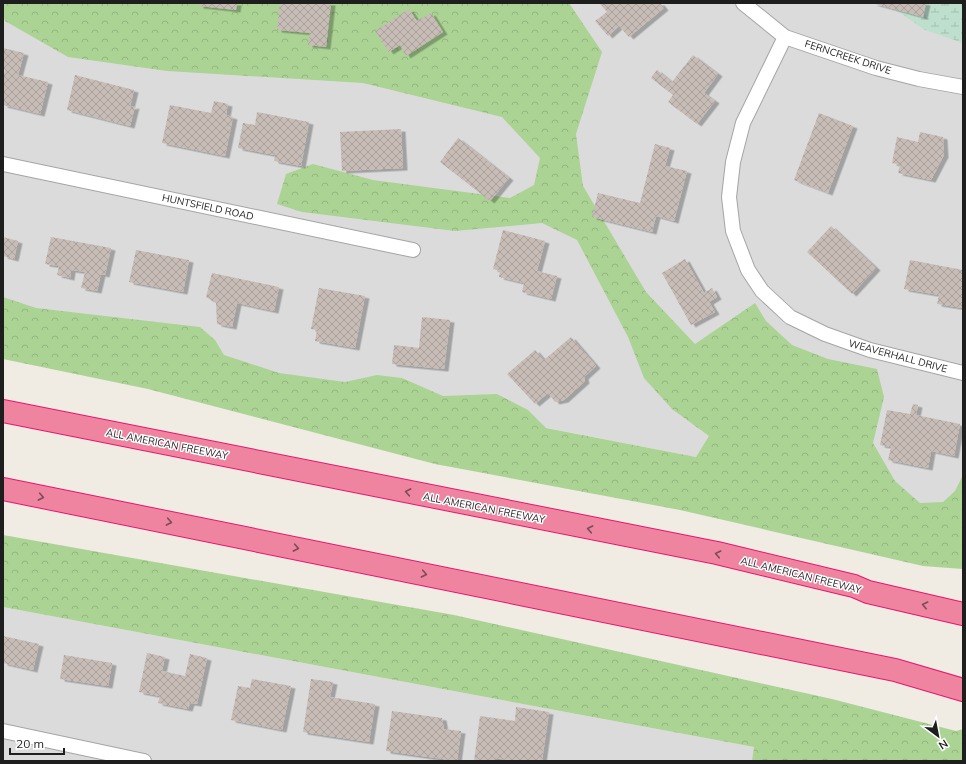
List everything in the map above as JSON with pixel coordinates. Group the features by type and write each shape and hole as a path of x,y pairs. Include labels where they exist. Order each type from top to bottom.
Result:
{"highway":[{"name":"ALL AMERICAN FREEWAY","path":"3,411 716,553 854,586 868,592 963,614"},
{"path":"3,489 895,670 963,690"}],"street":[{"name":"FERNCREEK DRIVE","path":"744,3 785,36 876,68 919,79 963,87"},
{"name":"WEAVERHALL DRIVE","path":"785,36 743,123 733,162 729,197 733,231 748,270 762,291 790,317 825,334 870,350 963,373"},
{"name":"HUNTSFIELD ROAD","path":"3,164 413,250"},
{"path":"3,731 144,761"}],"shaded area":[{"path":"3,3 963,3 963,529 696,457 3,322"},
{"path":"3,607 754,747 812,761 3,761"}],"green space":[{"path":"3,3 569,3 602,52 576,134 583,186 646,292 695,344 755,303 766,321 792,345 828,359 877,369 884,397 873,443 895,481 920,503 943,502 955,491 963,475 963,569 923,566 680,510 435,464 148,389 3,359 3,297 36,308 200,327 215,340 224,355 279,373 345,382 377,375 402,378 443,396 497,394 528,410 546,428 696,457 709,436 672,409 644,378 628,337 577,240 542,223 455,231 302,212 277,204 286,174 313,164 373,180 510,198 534,185 540,158 502,117 363,83 167,71 68,57 5,21 3,15"},
{"path":"886,3 963,3 963,43 925,30"},
{"path":"3,535 454,615 832,699 956,731 963,729 963,761 752,761 754,747 3,607"}],"building":[{"path":"199,3 237,3 236,10 199,6"},
{"path":"280,3 331,3 326,47 308,45 310,33 277,30"},
{"path":"599,3 660,3 664,8 629,37 619,26 608,36 595,21 607,12"},
{"path":"872,3 926,3 923,17"},
{"path":"409,9 417,21 431,13 443,32 406,56 400,45 389,52 375,31"},
{"path":"3,48 24,53 18,75 48,82 40,114 3,105 3,78 5,70 3,69"},
{"path":"693,55 718,74 704,93 715,101 697,124 668,102 673,95 651,78 657,70 672,82"},
{"path":"75,75 134,90 130,107 135,106 130,126 67,110"},
{"path":"214,101 228,104 226,115 233,117 225,156 162,143 170,105 211,113"},
{"path":"257,112 309,122 301,166 274,161 275,155 238,148 243,123 255,125"},
{"path":"819,113 853,126 828,193 794,180"},
{"path":"401,129 403,168 342,171 340,132"},
{"path":"920,132 943,137 944,155 931,180 898,173 900,165 892,163 897,137 918,142"},
{"path":"458,138 509,178 490,201 440,162"},
{"path":"655,144 670,148 665,166 687,171 674,221 656,216 652,232 592,217 598,193 640,203"},
{"path":"831,226 876,268 852,294 807,252"},
{"path":"503,230 545,241 537,271 557,276 551,299 522,292 524,283 499,277 500,271 493,269"},
{"path":"3,237 18,241 14,259 3,256"},
{"path":"51,237 111,248 105,275 101,274 97,291 81,288 85,272 71,270 70,278 57,275 59,266 45,264"},
{"path":"136,250 189,260 183,292 129,282"},
{"path":"685,259 704,293 712,288 717,297 709,302 715,312 691,325 662,273"},
{"path":"910,260 963,270 963,308 937,304 939,295 904,289"},
{"path":"212,273 279,287 274,311 237,303 232,327 217,324 216,303 206,297"},
{"path":"319,288 365,296 355,348 315,341 317,330 311,329"},
{"path":"422,317 450,320 444,369 392,364 394,345 419,348"},
{"path":"571,337 596,366 584,377 585,381 564,400 555,402 548,393 535,404 507,374 535,350 544,360"},
{"path":"913,404 918,405 916,415 960,424 954,456 931,451 928,468 888,460 891,447 880,445 887,410 910,414"},
{"path":"3,636 39,644 33,670 3,663"},
{"path":"147,653 165,657 162,671 185,676 190,654 207,658 197,704 190,703 188,709 158,703 160,696 139,692"},
{"path":"64,655 112,663 108,686 60,679"},
{"path":"252,679 291,686 282,730 231,720 238,686 250,688"},
{"path":"311,679 333,682 330,697 375,704 369,742 303,732"},
{"path":"516,707 549,712 542,761 513,761 495,758 495,761 474,761 480,716 515,721"},
{"path":"392,711 442,718 444,729 461,731 457,761 386,751"}]}
